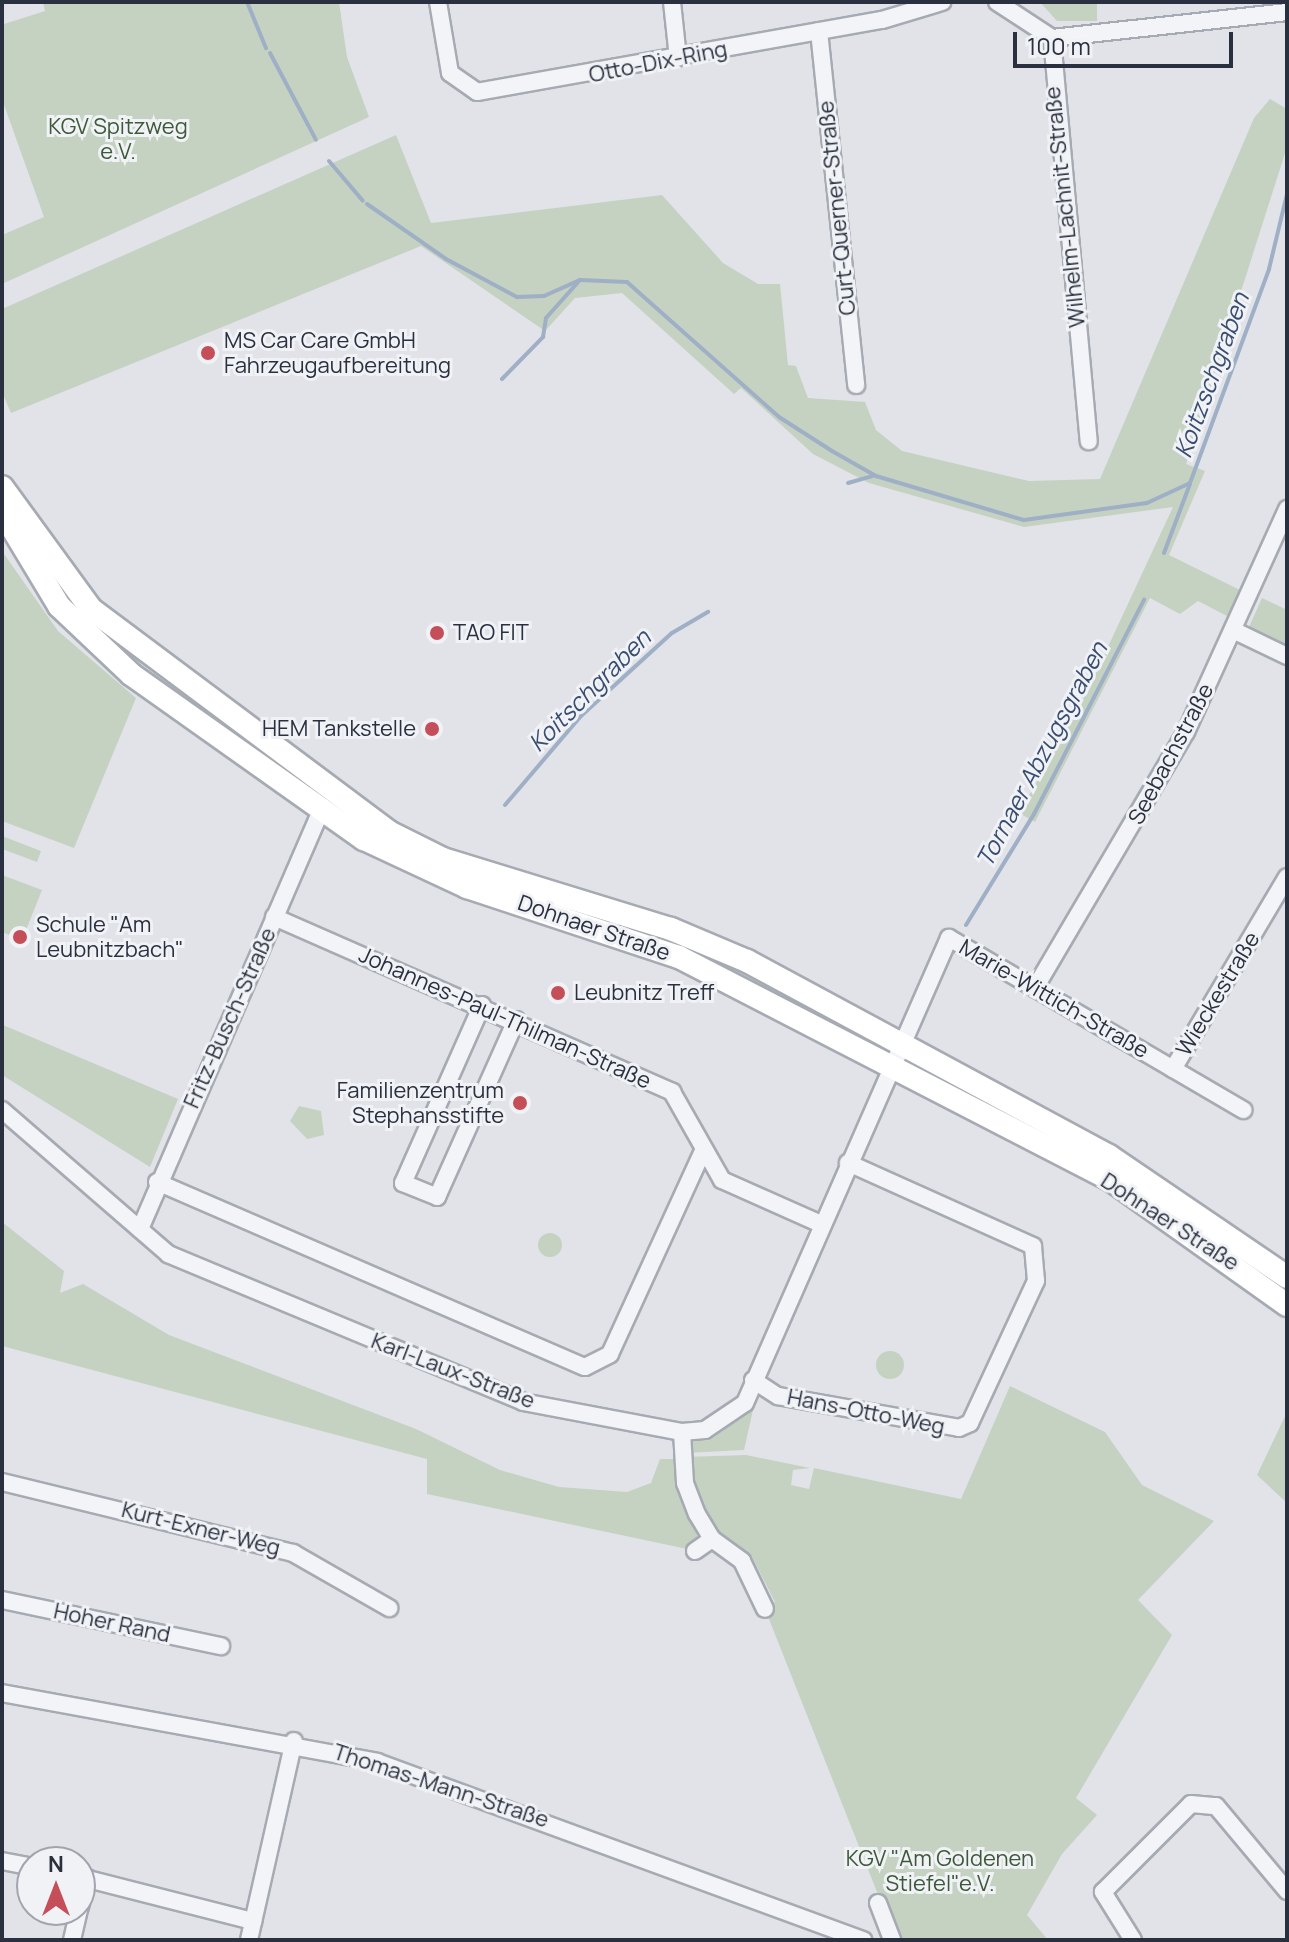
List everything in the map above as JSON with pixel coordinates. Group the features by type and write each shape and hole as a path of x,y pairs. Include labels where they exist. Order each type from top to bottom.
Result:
{"main road":[{"name":"Dohnaer Straße","path":"2,487 91,609 389,832 487,874 711,944 1109,1156 1287,1277"},
{"name":"Dohnaer Straße","path":"2,511 59,606 132,675 406,863 679,957 890,1070 1114,1182 1287,1305"}],"street":[{"name":"Otto-Dix-Ring","path":"438,2 450,73 475,91 678,58 819,31 942,2"},
{"path":"672,2 678,58"},
{"path":"997,2 1052,38 1287,12"},
{"name":"Curt-Querner-Straße","path":"819,31 856,385"},
{"name":"Wilhelm-Lachnit-Straße","path":"1052,38 1089,441"},
{"name":"Seebachstraße","path":"1035,988 1177,747 1235,631 1287,509"},
{"path":"1235,631 1287,656"},
{"name":"Fritz-Busch-Straße","path":"140,1229 157,1182 322,808"},
{"name":"Wieckestraße","path":"1173,1069 1287,877"},
{"name":"Johannes-Paul-Thilman-Straße","path":"274,917 516,1020 677,1096 702,1153 722,1180 821,1224"},
{"name":"Marie-Wittich-Straße","path":"890,1070 899,1043 949,938 1243,1110"},
{"path":"482,1005 403,1183 437,1197 516,1020"},
{"name":"Karl-Laux-Straße","path":"2,1110 140,1229 199,1268 523,1402 682,1432 727,1418 745,1403 890,1070"},
{"path":"157,1182 585,1367 610,1354 702,1153"},
{"name":"Hans-Otto-Weg","path":"753,1380 778,1396 959,1428 970,1423 1036,1281 1033,1246 848,1163"},
{"path":"682,1432 685,1483 712,1539 742,1561 765,1609"},
{"name":"Kurt-Exner-Weg","path":"2,1482 293,1553 389,1608"},
{"path":"695,1551 712,1539"},
{"name":"Hoher Rand","path":"2,1600 221,1646"},
{"name":"Thomas-Mann-Straße","path":"2,1693 294,1741 458,1787 863,1940"},
{"path":"249,1940 294,1741"},
{"path":"1133,1940 1103,1892 1191,1804 1216,1806 1287,1891"},
{"path":"96,1880 253,1921"},
{"path":"878,1903 892,1940"}],"green space":[{"name":"KGV Spitzweg e.V.","path":"43,2 339,2 347,57 369,117 2,284 2,235 44,217 2,99 4,24 45,11"},
{"path":"1040,2 1097,2 1097,21 1057,21"},
{"path":"1270,99 1287,109 1287,147 1186,464 1205,471 1169,555 1242,591 1229,617 1198,601 1180,614 1150,598 1035,822 1019,813 1087,692 1173,507 1024,527 869,483 813,454 741,388 734,394 622,293 575,298 545,331 421,246 11,413 2,392 2,309 396,135 431,223 662,195 723,263 758,284 780,284 788,365 796,366 808,398 865,402 876,430 902,451 1029,481 1100,479 1254,118"},
{"path":"2,551 58,631 136,698 74,848 2,821"},
{"path":"1262,598 1287,610 1287,648 1248,629"},
{"path":"2,836 41,851 37,862 2,849"},
{"path":"2,875 42,890 22,940 2,932"},
{"path":"3,1025 178,1099 150,1167 2,1075"},
{"path":"299,1106 321,1111 324,1135 307,1139 290,1121"},
{"path":"2,1222 64,1271 60,1293 83,1284 169,1335 416,1429 500,1470 559,1487 627,1492 651,1483 660,1459 676,1459 699,1543 692,1550 427,1494 427,1459 2,1346"},
{"path":"550,1233 558,1237 562,1245 558,1253 550,1257 542,1253 538,1245 542,1237"},
{"path":"890,1351 900,1355 904,1365 900,1375 890,1379 880,1375 876,1365 880,1355"},
{"name":"KGV \"Am Goldenen Stiefel\"e.V.","path":"1010,1386 1105,1432 1142,1485 1214,1521 1138,1600 1172,1635 1076,1798 1097,1815 1062,1854 1027,1915 1048,1940 896,1940 765,1609 775,1602 751,1555 714,1531 703,1513 685,1457 746,1455 810,1468 793,1470 791,1485 809,1489 814,1468 961,1499"},
{"path":"753,1410 744,1450 685,1453 685,1442 710,1440"},
{"path":"1287,1412 1287,1503 1257,1475"}],"waterway":[{"path":"247,2 266,48"},
{"path":"270,53 316,140"},
{"path":"329,161 363,201"},
{"name":"Koitzschgraben","path":"367,204 446,259 517,297 544,296 580,280 627,282 779,417 832,451 876,476 1024,520 1147,503 1190,483 1269,269 1287,194"},
{"path":"502,379 543,337 546,318 580,280"},
{"name":"Koitschgraben","path":"848,483 873,476"},
{"name":"Tornaer Abzugsgraben","path":"1164,553 1190,484"},
{"name":"Tornaer Abzugsgraben","path":"966,925 1034,814 1144,600"},
{"name":"Koitschgraben","path":"505,805 581,716 672,633 708,612"}],"place":[{"name":"MS Car Care GmbH Fahrzeugaufbereitung","path":"208,353"},
{"name":"TAO FIT","path":"437,633"},
{"name":"HEM Tankstelle","path":"432,729"},
{"name":"Schule \"Am Leubnitzbach\"","path":"20,937"},
{"name":"Leubnitz Treff","path":"558,993"},
{"name":"Familienzentrum Stephansstifte","path":"520,1103"}]}
